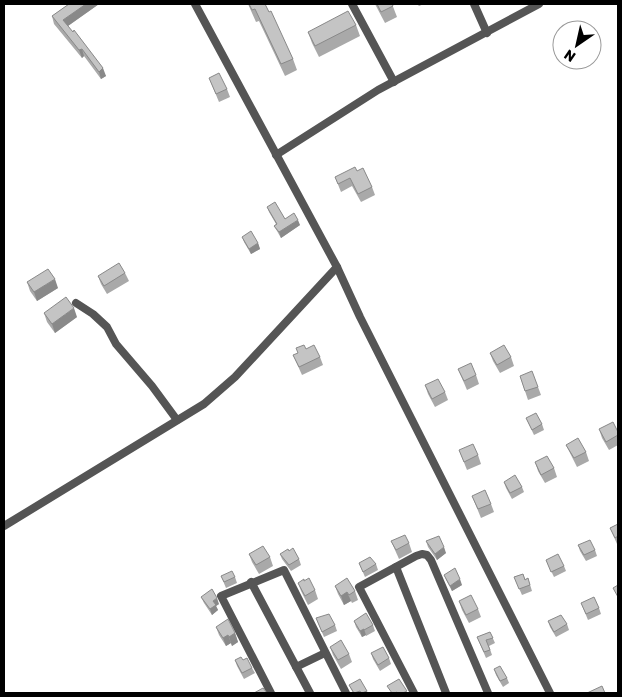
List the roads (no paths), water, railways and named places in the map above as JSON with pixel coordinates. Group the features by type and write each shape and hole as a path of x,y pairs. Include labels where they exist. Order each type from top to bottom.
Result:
{"street":[{"path":"195,4 337,266 360,317 550,693"},
{"path":"352,4 394,82"},
{"path":"474,4 486,33"},
{"path":"276,155 394,82 539,4"},
{"path":"4,526 204,404 234,377 337,266"},
{"path":"76,303 93,314 107,327 116,344 152,386 176,420"},
{"path":"414,693 359,587 422,554 427,555 431,560 488,693"},
{"path":"396,567 446,693"},
{"path":"271,693 222,596 251,582 284,570 346,693"},
{"path":"251,582 310,693"},
{"path":"296,667 325,653"}]}
